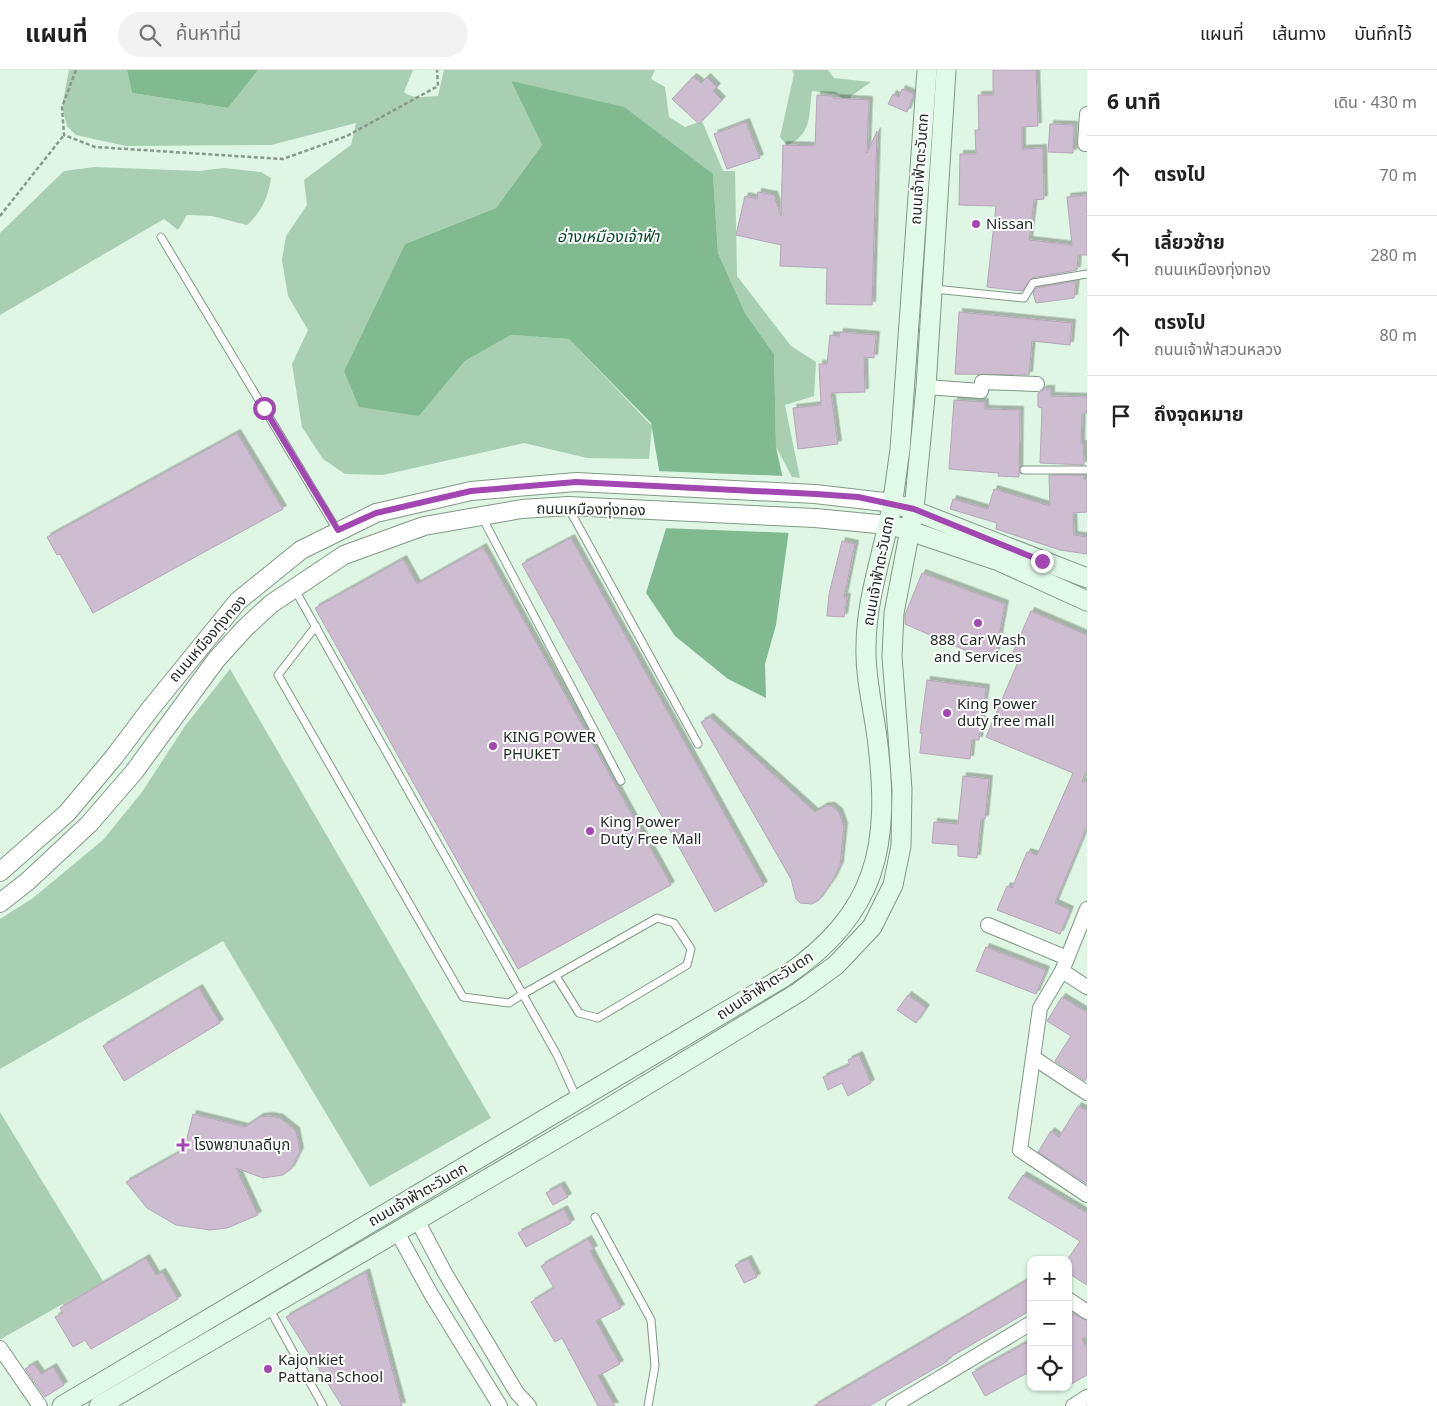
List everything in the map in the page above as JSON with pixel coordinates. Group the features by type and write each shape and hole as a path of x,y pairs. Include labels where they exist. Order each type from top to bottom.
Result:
{"main road":[{"name":"ถนนเจ้าฟ้าตะวันตก","path":"62,1406 746,1001 801,965 843,927 860,902 872,874 879,839 881,782 866,646 867,616 893,503 900,450 926,70"},
{"name":"ถนนเจ้าฟ้าตะวันตก","path":"99,1406 607,1109 820,978 836,965 866,934 886,903 896,875 901,846 902,789 892,656 894,613 914,509 926,387 934,289 946,70"},
{"path":"893,503 914,509 1087,578"},
{"path":"888,525 910,529 999,560 1087,602"}],"street":[{"path":"1087,114 1085,144 1087,144"},
{"path":"926,387 981,391 982,382 1037,384"},
{"name":"ถนนเหมืองทุ่งทอง","path":"0,872 67,813 238,601 302,550 338,530 376,513 471,491 576,482 816,494 893,503"},
{"name":"ถนนเหมืองทุ่งทอง","path":"0,903 28,881 89,824 147,754 216,660 245,628 271,604 294,587 344,555 424,526 480,514 568,506 815,518 888,525"},
{"path":"127,740 147,754"},
{"path":"1087,911 1065,964 1040,1008 1020,1150 1087,1195"},
{"path":"988,925 1065,964 1087,987"},
{"path":"1034,1058 1087,1093"},
{"path":"417,1220 445,1273 517,1393 529,1406"},
{"path":"396,1232 431,1294 500,1406"},
{"path":"1070,1301 1087,1312"},
{"path":"893,1406 1027,1325"},
{"path":"0,1348 40,1406"},
{"path":"1073,1406 1087,1397"}],"lane":[{"path":"161,237 338,530"},
{"path":"934,289 1024,298 1034,283 1087,274"},
{"path":"1024,470 1087,470"},
{"path":"568,506 698,744"},
{"path":"480,514 622,781"},
{"path":"294,587 557,1055 578,1100"},
{"path":"316,626 278,675 463,997 509,1003 523,994 658,918 674,923 691,949 687,965 598,1018 579,1013 556,976"},
{"path":"595,1217 651,1320 655,1366 648,1406"},
{"path":"269,1307 323,1406"}],"path":[{"path":"0,216 64,135 62,107 76,70"},
{"path":"64,135 95,147 284,159 347,136 438,86 437,70"}],"shaded area":[{"path":"69,70 127,70 132,93 228,108 258,70 413,70 404,92 420,97 438,96 444,70 655,70 651,79 665,87 669,117 685,127 702,121 723,171 735,171 737,276 791,346 816,362 814,396 785,405 800,478 792,477 776,447 774,354 745,313 718,253 713,174 511,81 542,145 496,208 405,244 344,371 419,416 465,361 511,335 569,339 652,426 649,459 587,458 524,443 383,475 345,474 323,459 302,427 292,364 308,330 288,296 282,260 286,236 307,205 304,180 351,145 356,123 271,145 126,146 76,135 67,126 62,107"},
{"path":"792,70 828,70 834,78 871,82 851,96 849,102 835,94 812,91 808,123 801,135 787,146 780,137 794,74"},
{"path":"94,167 199,171 224,168 261,172 271,178 264,204 247,225 212,216 187,215 178,230 164,219 0,315 0,233 64,171"},
{"path":"230,669 491,1118 370,1187 223,941 0,1069 0,919 33,898 103,840 142,792 185,726"},
{"path":"0,1112 103,1281 1,1339 0,1337"}],"water":[{"path":"127,70 258,70 228,108 132,93"},
{"name":"อ่างเหมืองเจ้าฟ้า","path":"511,81 624,107 713,174 718,253 745,313 774,354 776,447 791,515 776,625 765,664 766,698 728,679 675,636 646,593 668,522 651,423 569,339 511,335 465,361 419,416 359,407 344,371 405,244 496,208 542,145"}],"pier":[{"path":"656,471 785,476 793,515 791,533 663,528 665,521"}],"building":[{"path":"993,70 1036,70 1038,126 1022,127 1022,149 1043,148 1044,199 1034,200 1029,240 1072,245 1067,197 1087,195 1087,255 1078,255 1077,270 1032,278 1022,291 987,287 996,206 959,205 960,154 976,154 975,130 979,130 978,95 993,95"},
{"path":"693,77 701,83 707,77 717,87 713,91 722,100 699,124 672,99"},
{"path":"902,89 914,94 907,112 888,104 893,94 899,97"},
{"path":"817,95 869,100 867,153 877,131 872,305 826,304 827,268 780,266 781,245 736,235 745,196 757,199 758,192 774,195 781,216 783,145 815,146"},
{"path":"746,122 760,158 727,169 714,134"},
{"path":"1050,124 1074,125 1073,153 1048,152"},
{"path":"1076,281 1074,298 1036,303 1033,293 1036,288"},
{"path":"959,312 1072,323 1070,345 1032,341 1029,375 955,374"},
{"path":"840,332 876,335 874,358 864,357 865,392 831,393 838,444 798,449 793,408 821,405 819,364 827,364 830,335 839,336"},
{"path":"1044,389 1051,389 1051,396 1087,397 1087,413 1082,413 1081,444 1083,444 1084,465 1040,463 1042,408 1038,407 1038,393"},
{"path":"954,400 985,402 985,409 1020,410 1019,477 998,476 999,473 949,469"},
{"path":"237,433 283,509 93,613 60,554 57,555 47,537"},
{"path":"1049,475 1084,475 1084,480 1087,479 1087,512 1073,513 1074,535 1087,537 1087,554 1060,550 996,529 997,523 950,509 953,499 988,509 994,489 1050,506"},
{"name":"KING POWER PHUKET","path":"571,538 764,885 715,912 522,564"},
{"path":"842,541 855,544 844,597 847,597 844,617 827,616 829,594"},
{"name":"KING POWER PHUKET","path":"483,547 671,885 518,969 315,608 403,559 417,584"},
{"name":"888 Car Wash and Services","path":"922,573 1005,604 996,653 992,662 905,624 905,615"},
{"path":"1031,611 1087,635 1087,770 1082,781 1087,783 1087,826 1055,903 1070,910 1060,934 997,910 1007,886 1012,888 1027,852 1037,855 1073,773 986,737 1018,662 1010,659"},
{"path":"927,680 986,688 979,740 972,740 970,759 920,753 922,733 920,733"},
{"path":"710,717 815,812 825,806 832,806 839,812 844,826 840,865 833,880 819,900 812,904 800,903 796,899 791,879 701,722"},
{"path":"963,776 989,779 985,819 981,819 977,858 958,856 958,845 932,843 934,822 958,824"},
{"path":"986,947 1046,970 1036,994 976,971"},
{"path":"199,988 220,1023 124,1081 103,1046"},
{"path":"908,995 926,1008 916,1023 897,1010"},
{"path":"1062,997 1087,1012 1087,1077 1085,1081 1055,1061 1071,1036 1047,1021"},
{"path":"859,1055 871,1083 848,1096 842,1083 828,1090 823,1077 850,1065 848,1060"},
{"path":"1078,1106 1087,1111 1087,1184 1038,1152 1051,1131 1059,1137"},
{"path":"193,1114 245,1127 260,1117 270,1116 280,1118 296,1131 300,1151 291,1169 283,1175 263,1178 236,1168 258,1215 227,1228 210,1230 176,1225 147,1208 126,1182 184,1150"},
{"path":"1023,1175 1087,1213 1087,1285 1072,1276 1072,1256 1070,1256 1080,1241 1008,1198"},
{"path":"561,1185 568,1197 553,1205 546,1193"},
{"path":"564,1209 571,1223 526,1247 518,1233"},
{"path":"588,1239 594,1249 590,1251 621,1308 596,1321 620,1364 598,1376 615,1406 598,1406 562,1338 555,1342 531,1302 554,1288 541,1266"},
{"path":"146,1258 156,1275 162,1272 178,1299 91,1349 85,1340 73,1347 55,1317 63,1313 60,1308"},
{"path":"748,1259 757,1277 744,1283 735,1265"},
{"path":"366,1272 402,1406 342,1406 286,1317"},
{"path":"1027,1280 1027,1312 947,1359 948,1361 869,1406 814,1406"},
{"path":"1074,1314 1087,1321 1087,1336 1082,1339 1087,1348 1087,1375 1072,1384 1072,1346 1072,1315"},
{"path":"1027,1342 1027,1373 985,1396 972,1373"},
{"path":"34,1364 41,1374 53,1367 64,1385 45,1397 25,1369"}],"place":[{"name":"Nissan","path":"976,224"},
{"name":"888 Car Wash and Services","path":"978,623"},
{"name":"King Power duty free mall","path":"947,713"},
{"name":"KING POWER PHUKET","path":"493,746"},
{"name":"King Power Duty Free Mall","path":"590,831"},
{"name":"โรงพยาบาลดีบุก","path":"183,1145"},
{"name":"Kajonkiet Pattana School","path":"268,1369"}],"route":[{"path":"264,408 338,530 376,513 471,491 576,482 858,497 914,509 1042,561"}]}
